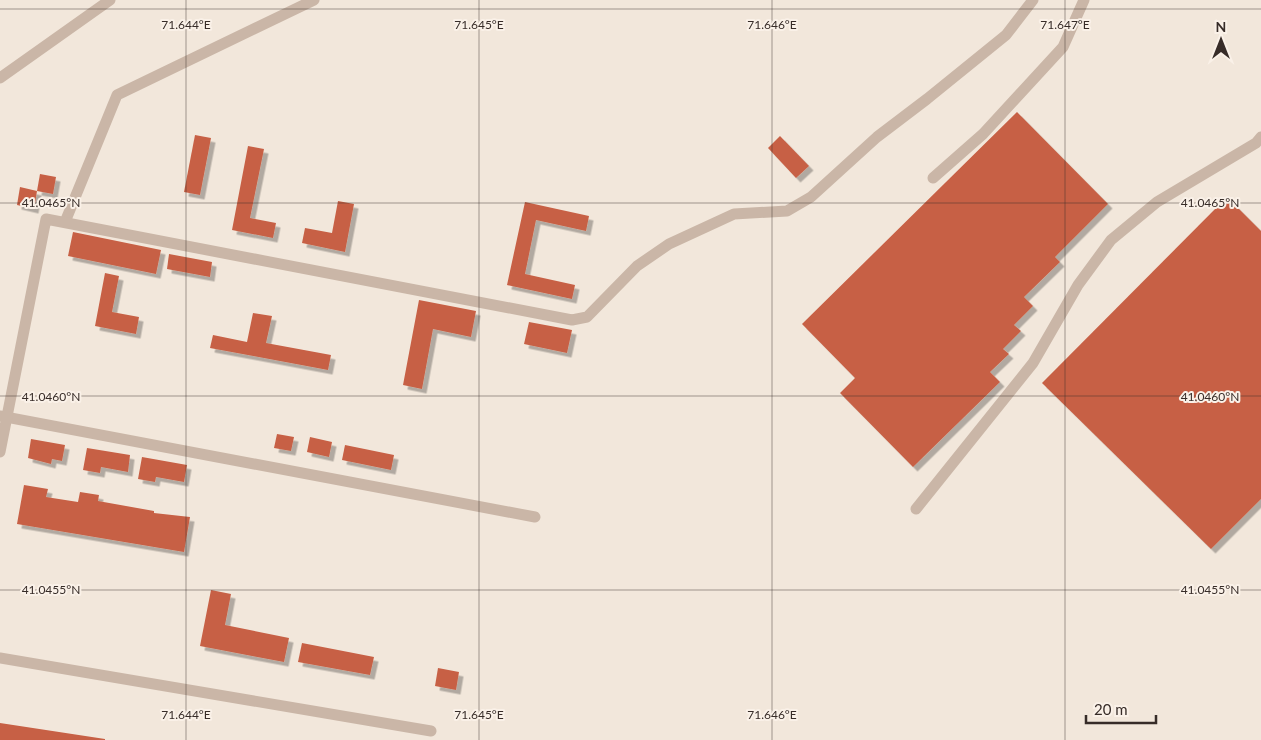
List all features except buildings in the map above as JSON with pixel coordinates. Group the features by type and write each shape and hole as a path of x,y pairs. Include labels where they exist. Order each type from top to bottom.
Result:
{"lane":[{"path":"0,78 110,0"},
{"path":"65,222 117,95 314,0"},
{"path":"0,452 3,417 46,219 572,320 586,317 637,266 669,244 734,214 787,211 812,197 877,137 927,99 1006,34 1032,0"},
{"path":"933,178 983,134 1063,47 1084,0"},
{"path":"916,509 1033,363 1078,285 1111,240 1157,202 1256,143 1261,137"},
{"path":"3,417 535,517"},
{"path":"0,658 431,731"}]}
